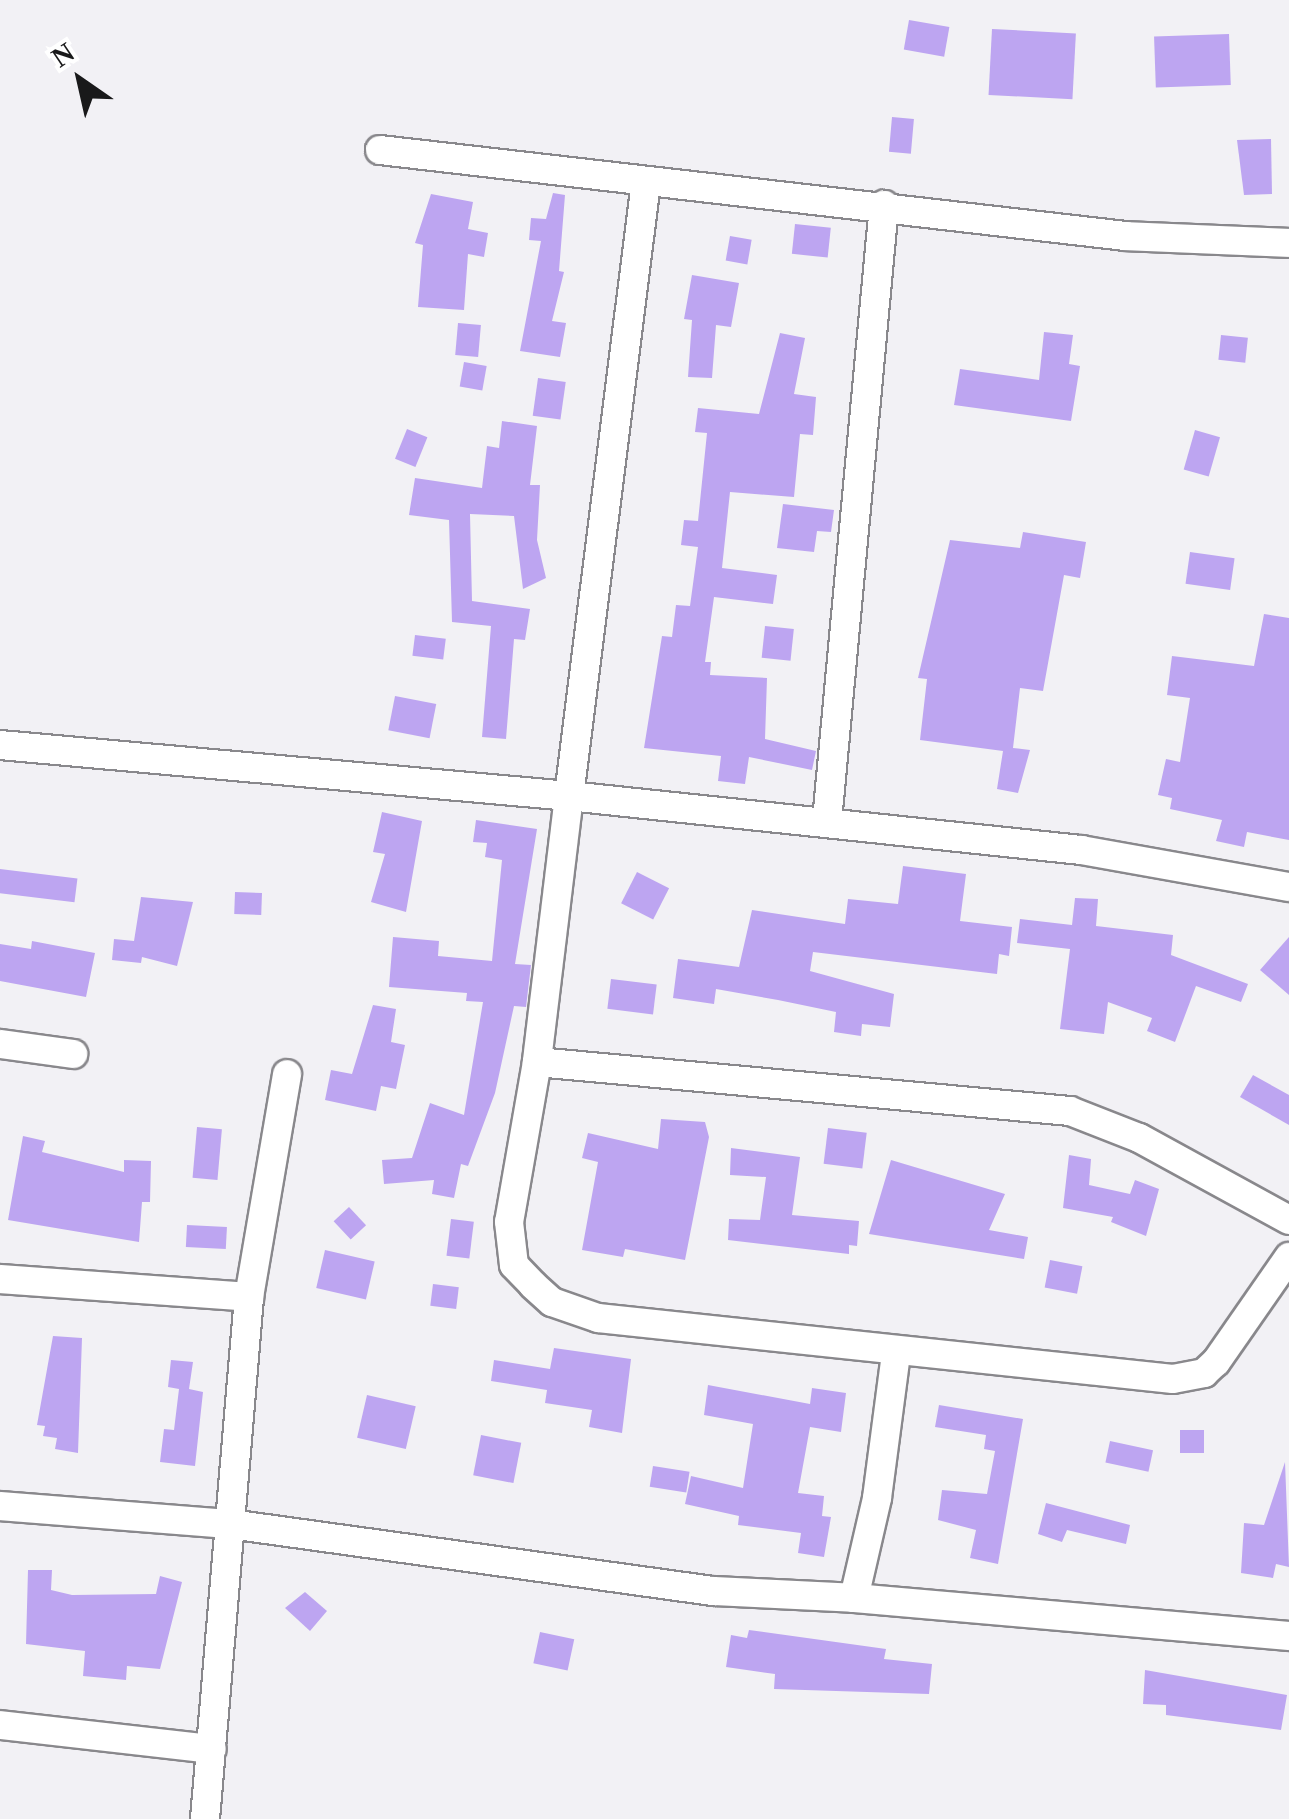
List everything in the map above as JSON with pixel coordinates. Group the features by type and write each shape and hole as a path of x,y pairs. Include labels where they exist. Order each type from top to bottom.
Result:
{"street":[{"path":"380,150 884,205 1126,236 1289,243"},
{"path":"646,182 537,1062 510,1243 514,1265 552,1302 598,1318 896,1354 1190,1378 1216,1362 1289,1258"},
{"path":"826,821 884,205"},
{"path":"0,745 326,779 570,796 826,821 1081,850 1289,887"},
{"path":"0,1044 74,1054"},
{"path":"537,1062 1070,1111 1139,1138 1289,1220"},
{"path":"205,1819 249,1296 286,1074"},
{"path":"0,1279 249,1296"},
{"path":"854,1598 877,1498 896,1354"},
{"path":"0,1506 230,1524 713,1590 854,1598 1289,1636"},
{"path":"0,1725 212,1748"}],"building":[{"path":"909,20 949,27 944,57 904,50"},
{"path":"992,29 1076,33 1072,99 989,95"},
{"path":"1229,34 1231,85 1156,88 1154,37"},
{"path":"892,117 914,119 911,154 889,152"},
{"path":"1271,139 1272,194 1244,195 1237,140"},
{"path":"553,193 565,195 559,271 564,272 552,321 566,323 560,357 520,351 541,241 529,240 531,218 546,219"},
{"path":"431,194 473,202 468,229 488,233 484,257 468,254 464,310 418,307 423,245 415,243"},
{"path":"795,224 831,228 828,258 792,254"},
{"path":"730,236 752,240 747,264 726,261"},
{"path":"692,275 739,283 731,327 716,325 712,378 688,377 692,320 684,319"},
{"path":"458,323 481,325 478,357 455,355"},
{"path":"1044,332 1073,335 1069,364 1080,366 1071,421 954,405 960,369 1039,380"},
{"path":"780,333 805,338 794,394 816,397 813,435 800,434 794,497 730,492 722,568 777,575 773,604 714,597 705,662 711,662 710,675 767,678 765,739 816,751 812,770 749,757 745,784 718,781 721,756 644,748 662,636 672,637 676,605 690,606 698,547 681,545 684,520 698,521 707,433 695,432 698,408 759,414"},
{"path":"1221,335 1248,338 1245,363 1218,360"},
{"path":"464,362 487,366 482,391 460,387"},
{"path":"538,378 566,382 560,420 533,416"},
{"path":"502,421 537,426 530,485 540,485 537,540 546,578 523,589 514,516 470,514 472,601 530,609 525,640 514,639 506,739 482,737 491,626 452,622 449,520 409,515 415,478 482,488 487,446 499,448"},
{"path":"407,429 427,437 415,467 395,459"},
{"path":"1195,430 1220,437 1209,477 1184,469"},
{"path":"783,504 834,510 831,532 817,531 814,552 777,548"},
{"path":"1023,532 1086,542 1080,578 1064,575 1043,691 1020,688 1013,748 1030,750 1018,793 997,789 1003,751 920,740 927,679 918,678 950,540 1020,548"},
{"path":"1190,552 1235,558 1230,590 1186,584"},
{"path":"1264,614 1289,618 1289,840 1247,832 1244,847 1216,841 1222,820 1170,809 1172,798 1158,795 1166,759 1180,762 1190,698 1167,695 1172,656 1254,666"},
{"path":"765,626 794,629 790,661 762,658"},
{"path":"415,635 446,639 443,660 412,656"},
{"path":"395,696 436,704 430,738 388,730"},
{"path":"382,812 422,821 406,912 371,902 385,854 373,852"},
{"path":"476,820 537,829 515,964 531,965 526,1007 514,1006 495,1093 468,1166 461,1164 454,1198 432,1194 434,1180 384,1184 382,1160 412,1158 430,1103 464,1115 483,1002 466,1001 467,993 389,987 393,937 439,941 438,956 492,961 502,860 485,857 487,843 473,842"},
{"path":"903,866 966,874 960,921 1012,927 1009,956 999,954 997,974 813,952 810,971 894,994 890,1027 862,1024 861,1036 834,1032 836,1012 778,1000 716,989 714,1004 673,998 678,959 739,967 752,910 845,924 848,899 898,904"},
{"path":"0,869 77,879 74,902 0,893"},
{"path":"637,872 669,888 653,920 621,903"},
{"path":"235,892 262,893 261,915 234,914"},
{"path":"141,897 193,902 177,966 142,957 141,963 112,960 114,939 134,941"},
{"path":"1075,898 1098,899 1096,926 1173,935 1171,955 1248,984 1241,1002 1196,986 1175,1042 1147,1031 1152,1018 1108,1002 1104,1034 1060,1029 1070,949 1017,943 1020,919 1072,925"},
{"path":"1289,937 1289,995 1260,970"},
{"path":"32,941 95,953 86,997 0,981 0,944 31,949"},
{"path":"611,979 657,985 653,1014 607,1009"},
{"path":"373,1005 396,1009 391,1042 405,1045 396,1089 381,1086 376,1111 325,1100 331,1070 352,1074"},
{"path":"1253,1075 1289,1095 1289,1125 1240,1097"},
{"path":"661,1119 705,1122 709,1137 685,1260 625,1249 623,1257 582,1250 598,1162 582,1158 588,1133 658,1149"},
{"path":"197,1127 222,1129 217,1180 193,1178"},
{"path":"828,1128 867,1133 862,1168 824,1164"},
{"path":"23,1136 45,1141 42,1152 124,1172 124,1160 151,1161 150,1202 142,1202 139,1242 8,1220"},
{"path":"731,1148 800,1157 792,1215 859,1221 857,1246 849,1245 849,1254 728,1240 729,1219 760,1220 766,1177 730,1175"},
{"path":"1069,1155 1091,1159 1089,1185 1130,1194 1135,1180 1159,1189 1146,1236 1111,1222 1113,1217 1063,1208"},
{"path":"891,1160 1005,1194 989,1230 1028,1237 1024,1259 869,1234"},
{"path":"349,1207 366,1225 351,1240 334,1221"},
{"path":"451,1219 474,1222 469,1259 446,1256"},
{"path":"187,1225 227,1227 226,1249 186,1247"},
{"path":"325,1250 375,1261 366,1299 316,1288"},
{"path":"1050,1260 1082,1266 1077,1294 1045,1287"},
{"path":"433,1284 459,1287 456,1309 430,1306"},
{"path":"53,1336 82,1338 78,1453 55,1449 57,1438 43,1436 45,1426 37,1425"},
{"path":"554,1348 631,1359 622,1433 589,1427 592,1410 545,1403 547,1390 491,1381 494,1360 550,1369"},
{"path":"171,1360 193,1362 189,1389 203,1392 195,1466 160,1462 164,1429 174,1430 179,1389 168,1387"},
{"path":"708,1385 810,1404 812,1388 846,1393 841,1432 810,1427 798,1493 824,1496 822,1516 831,1517 824,1557 798,1553 801,1533 738,1525 739,1516 685,1504 691,1476 743,1488 753,1424 704,1415"},
{"path":"367,1395 416,1406 406,1449 357,1438"},
{"path":"939,1405 1023,1419 998,1564 970,1558 976,1530 938,1520 942,1490 987,1494 995,1451 984,1449 986,1435 935,1427"},
{"path":"1180,1430 1204,1430 1204,1453 1180,1453"},
{"path":"481,1435 521,1443 513,1483 473,1475"},
{"path":"1110,1441 1153,1450 1148,1472 1105,1463"},
{"path":"1285,1462 1289,1567 1276,1564 1273,1578 1241,1573 1244,1523 1264,1525"},
{"path":"653,1466 690,1472 686,1493 650,1487"},
{"path":"1046,1503 1130,1525 1126,1544 1067,1530 1062,1542 1038,1534"},
{"path":"28,1570 52,1570 51,1590 72,1595 156,1594 160,1576 182,1582 160,1669 127,1666 126,1680 83,1676 85,1651 26,1644"},
{"path":"305,1592 327,1611 310,1631 285,1608"},
{"path":"749,1630 886,1649 884,1659 932,1664 929,1694 774,1689 775,1674 726,1667 731,1635 747,1638"},
{"path":"540,1632 574,1639 568,1671 533,1663"},
{"path":"1145,1670 1287,1695 1281,1730 1166,1715 1166,1705 1143,1704"}]}
